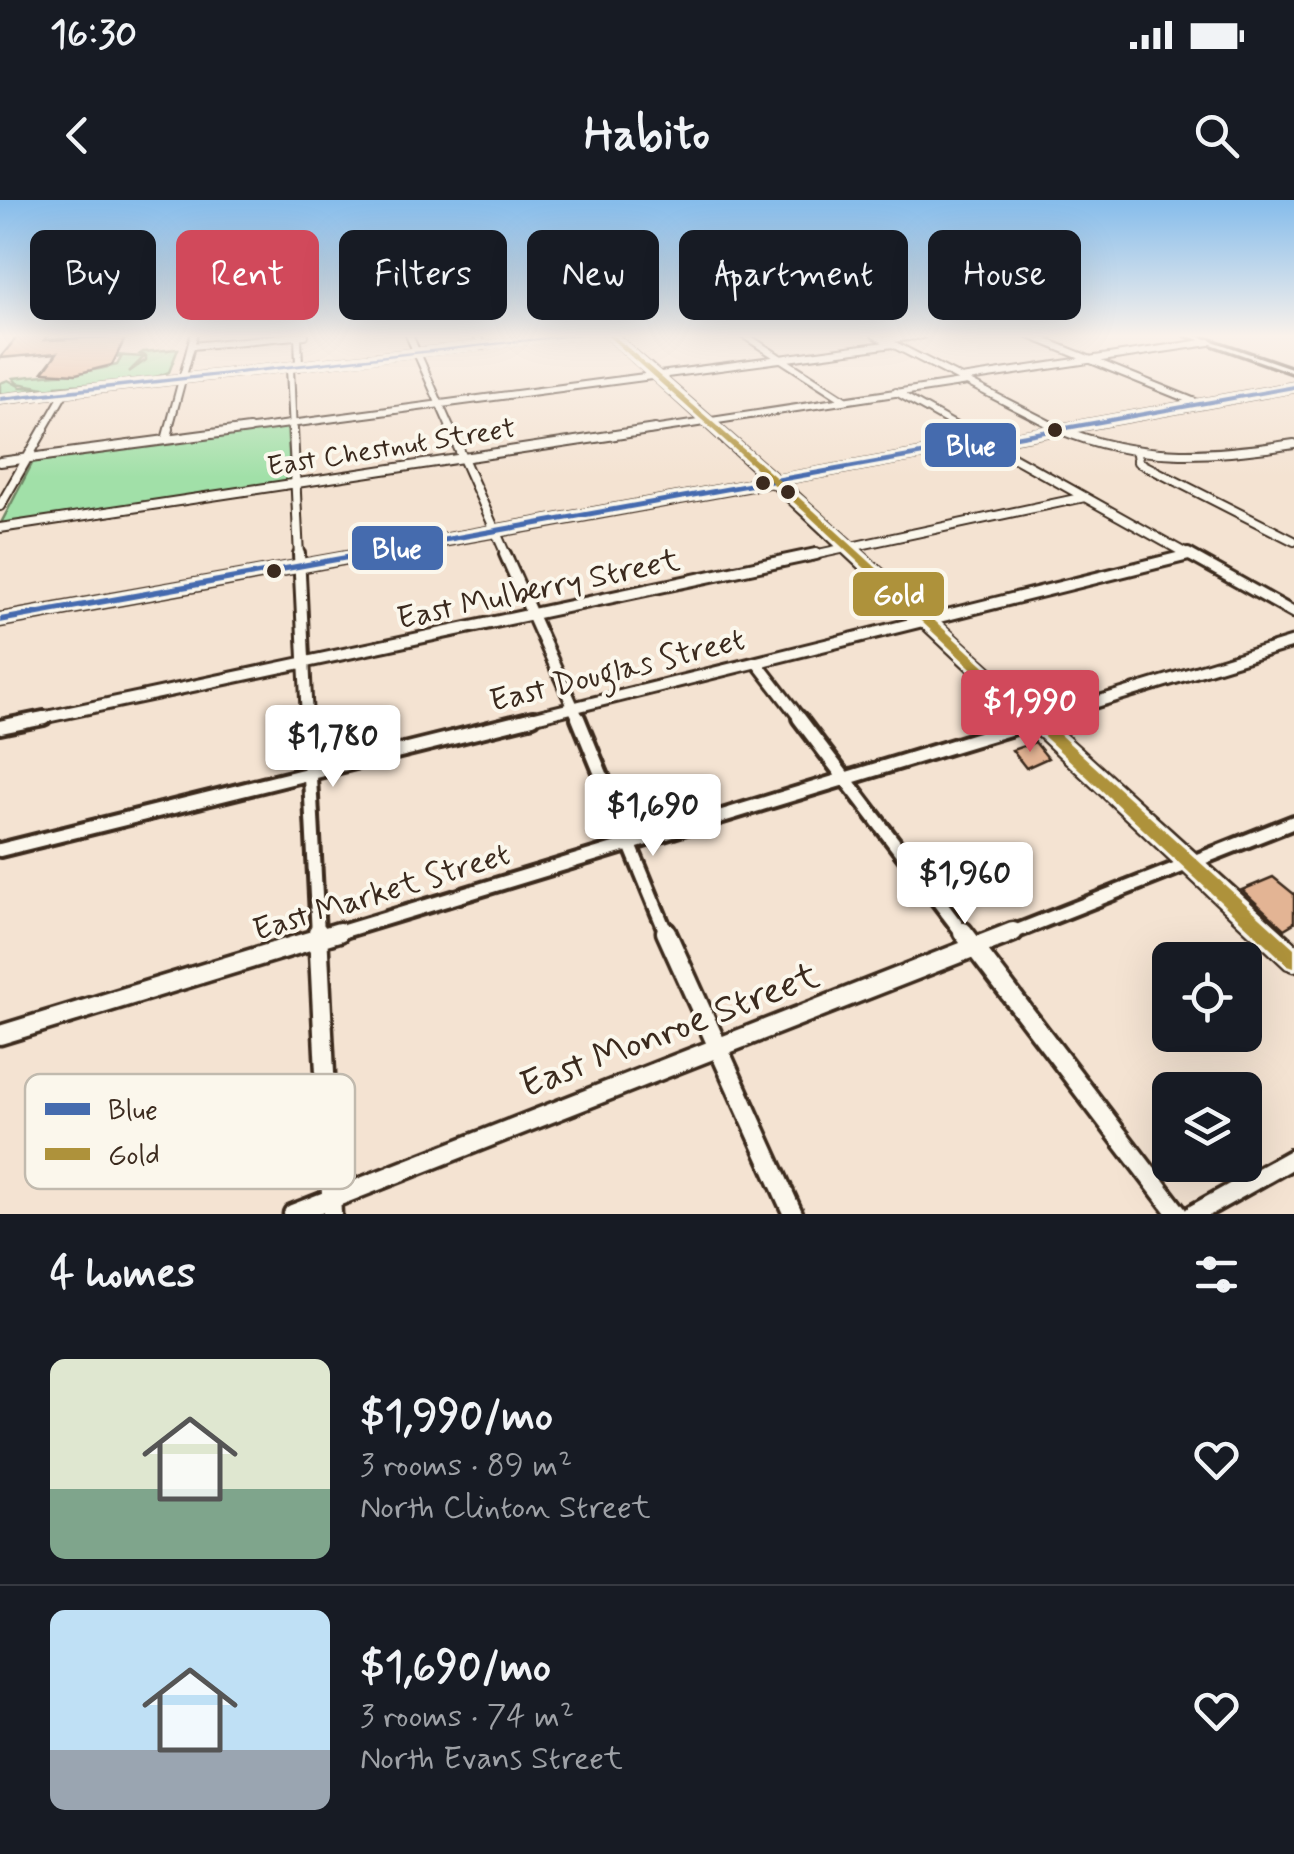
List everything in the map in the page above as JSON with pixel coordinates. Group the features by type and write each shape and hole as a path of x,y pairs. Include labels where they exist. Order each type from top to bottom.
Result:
{"main road":[{"path":"0,398 151,382"},
{"path":"665,382 1294,959"},
{"path":"0,620 1294,387"}],"street":[{"path":"166,440 180,382"},
{"path":"294,382 326,1074"},
{"path":"430,382 793,1214"},
{"path":"0,462 602,382"},
{"path":"817,382 845,400"},
{"name":"East Chestnut Street","path":"0,528 951,382"},
{"path":"969,382 1062,429 1137,454 1193,457 1293,444"},
{"path":"1146,382 1200,404"},
{"path":"0,506 64,392"},
{"path":"896,392 1294,613"},
{"path":"1137,454 1138,462 1294,541"},
{"name":"East Mulberry Street","path":"0,727 1086,497"},
{"name":"East Douglas Street","path":"0,850 1189,555"},
{"name":"East Market Street","path":"0,1035 1294,642"},
{"path":"757,662 1178,1214"},
{"name":"East Monroe Street","path":"293,1214 332,1206 719,1047 1294,822"},
{"path":"1194,1214 1294,1158"}],"green space":[{"path":"2,382 44,388 17,383 113,382 56,386 57,390 0,396"},
{"path":"287,426 291,479 287,481 0,525 34,460"}],"building":[{"path":"1035,742 1048,758 1026,768 1012,750"},
{"path":"1273,877 1294,894 1294,923 1284,929 1242,890"}],"transit line":[{"name":"Blue","path":"0,399 151,382"},
{"name":"Gold","path":"663,382 810,512 1294,959"},
{"name":"Blue","path":"0,620 1294,387"}]}
